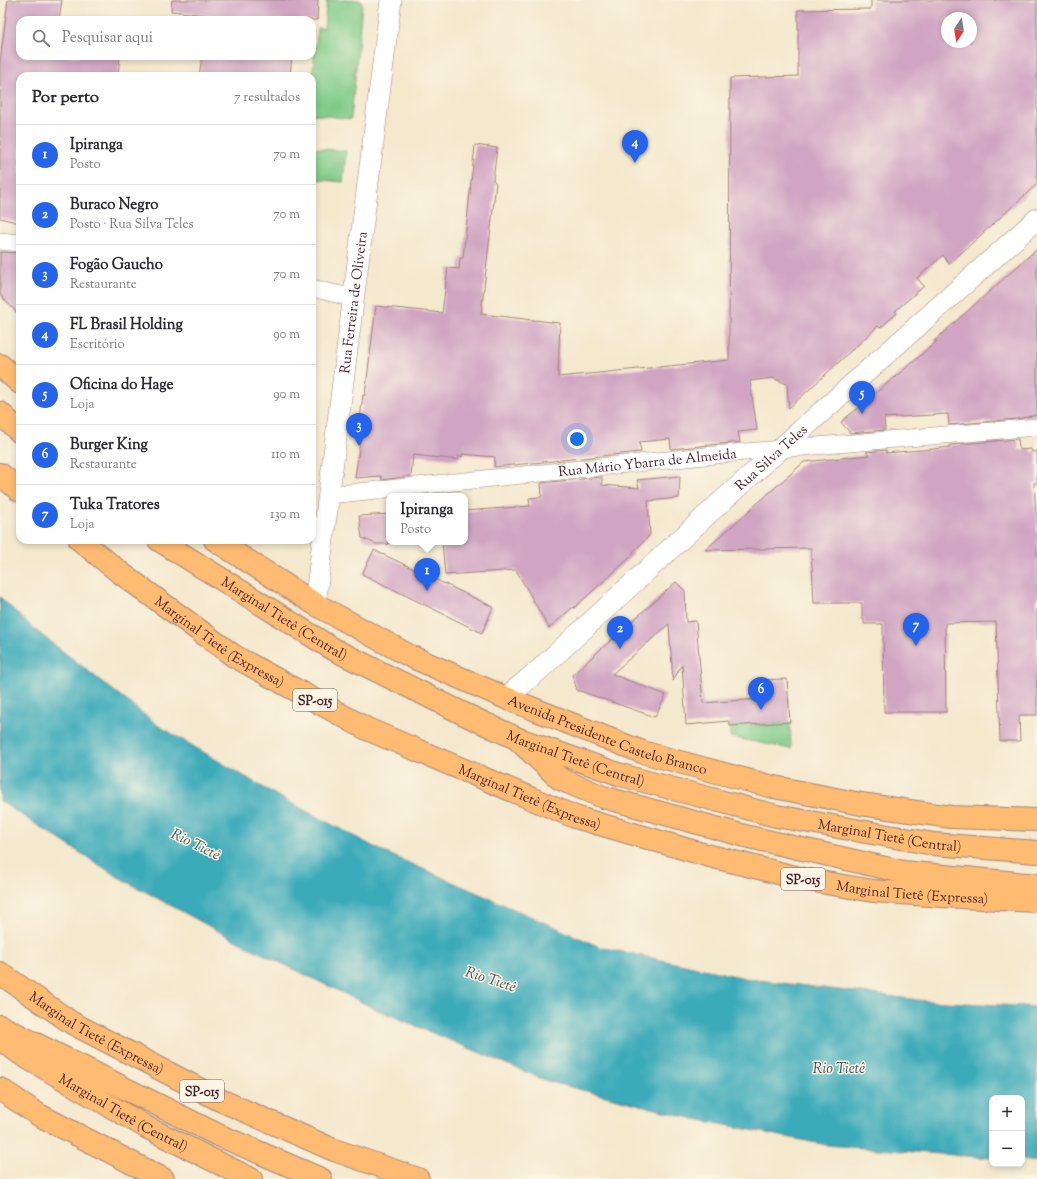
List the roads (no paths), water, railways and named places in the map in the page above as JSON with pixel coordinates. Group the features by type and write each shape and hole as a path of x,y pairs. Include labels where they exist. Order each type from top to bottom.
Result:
{"highway":[{"path":"0,365 16,380"},
{"path":"0,413 16,428"},
{"path":"0,474 16,488"},
{"name":"Marginal Tietê (Expressa)","path":"85,544 118,571 234,656 367,729 575,817 706,855 803,879 873,891 1037,901"},
{"name":"Marginal Tietê (Central)","path":"165,544 333,649 516,738 621,775 776,816 934,844 1037,852"},
{"name":"Avenida Presidente Castelo Branco","path":"221,544 314,604 410,656 506,698 642,752 769,786 861,804 951,817 1037,820"},
{"path":"516,738 560,779 603,797 749,837 903,872 1037,885"},
{"name":"Marginal Tietê (Expressa)","path":"0,973 72,1023 220,1100 334,1150 418,1179"},
{"path":"0,1026 216,1134 321,1179"},
{"name":"Marginal Tietê (Central)","path":"0,1039 24,1056 146,1127 250,1179"},
{"path":"0,1089 39,1115 163,1179"}],"street":[{"name":"Rua Ferreira de Oliveira","path":"314,604 391,0"},
{"name":"Rua Silva Teles","path":"506,698 540,669 726,498 1037,219"},
{"path":"0,241 16,243"},
{"path":"316,289 353,298"},
{"name":"Rua Mário Ybarra de Almeida","path":"329,494 782,449 1037,427"}],"water":[{"name":"Rio Tietê","path":"0,597 34,629 159,726 276,795 382,851 600,947 750,979 927,1001 1037,1007 1037,1162 1025,1160 1025,1095 989,1095 989,1158 827,1145 695,1119 547,1081 378,1010 246,946 118,877 0,801"}],"place":[{"name":"FL Brasil Holding","path":"635,163"},
{"name":"Oficina do Hage","path":"862,414"},
{"name":"Fogão Gaucho","path":"359,446"},
{"name":"Ipiranga","path":"427,591"},
{"name":"Tuka Tratores","path":"916,646"},
{"name":"Buraco Negro","path":"620,649"},
{"name":"Burger King","path":"761,710"}]}
